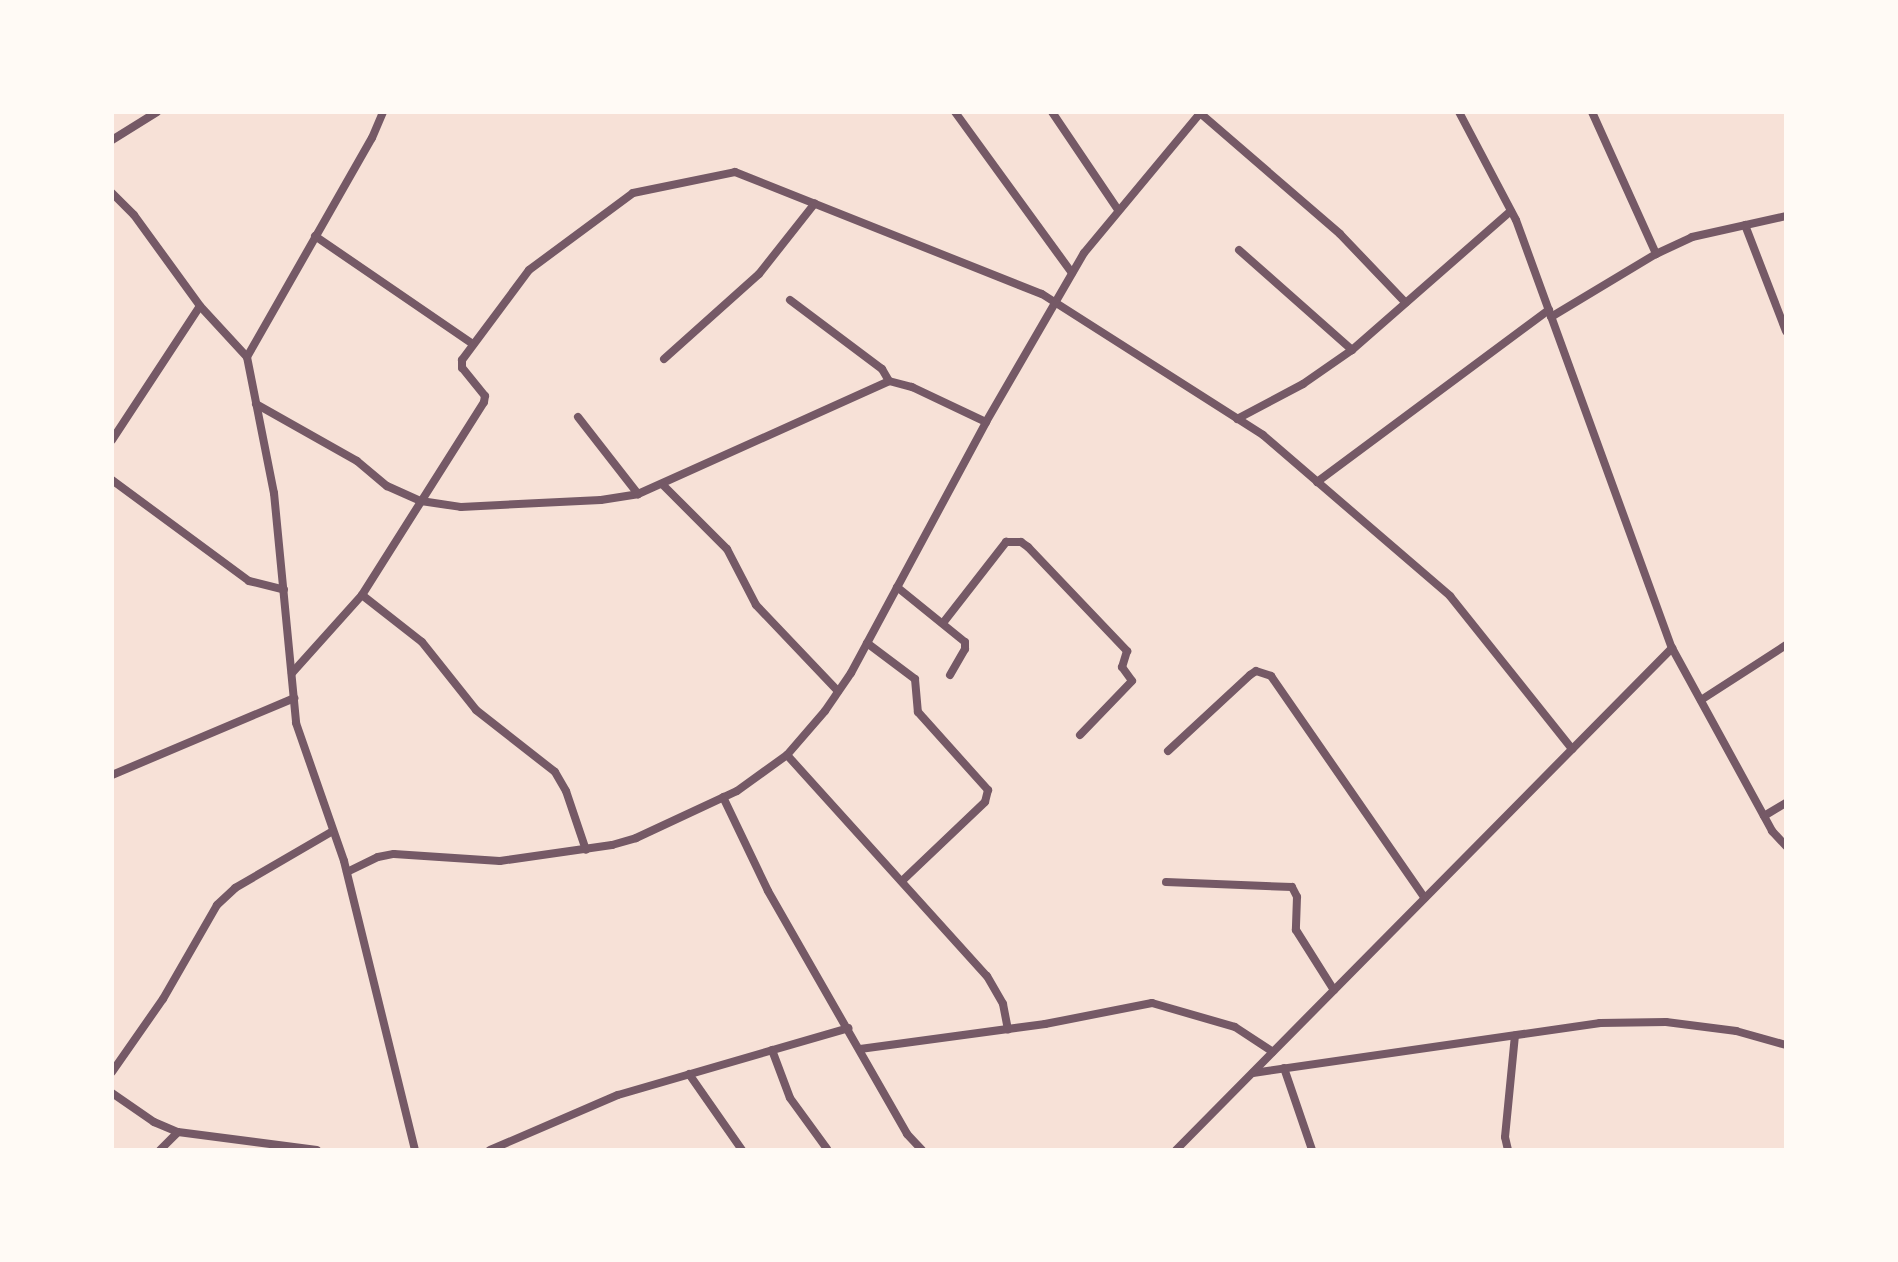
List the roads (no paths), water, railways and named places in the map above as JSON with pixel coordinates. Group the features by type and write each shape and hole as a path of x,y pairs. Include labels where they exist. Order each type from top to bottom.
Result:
{"street":[{"path":"112,140 157,112"},
{"path":"247,357 383,112"},
{"path":"955,112 1072,273"},
{"path":"1052,112 1118,210"},
{"path":"347,872 378,857 394,854 500,861 586,850 636,838 765,774 787,755 838,691 867,643 986,422 1072,273 1118,210 1200,112 1340,234 1406,303"},
{"path":"1459,112 1511,211 1672,648 1764,816 1786,846"},
{"path":"1592,112 1661,251"},
{"path":"292,673 362,595 484,402 485,396 462,368 462,360 471,343 529,270 633,193 735,172 1055,303 1263,435 1450,596 1572,749"},
{"path":"112,193 134,215 200,306 247,357 274,493 296,723 347,872 415,1150"},
{"path":"664,359 759,274 815,203"},
{"path":"1237,419 1303,384 1352,350 1511,211"},
{"path":"1317,482 1550,313 1692,237 1786,216"},
{"path":"1745,225 1786,331"},
{"path":"315,236 471,343"},
{"path":"1239,250 1352,350"},
{"path":"790,300 882,369 889,381"},
{"path":"112,440 200,306"},
{"path":"256,404 357,461 387,486 421,501 485,506 601,500 638,494 889,381 912,387 986,422"},
{"path":"578,417 638,494"},
{"path":"112,480 249,581 284,590"},
{"path":"662,484 727,549 756,605 838,691"},
{"path":"943,623 1006,542 1021,542 1028,547 1127,651 1122,667 1132,681 1080,735"},
{"path":"897,587 965,642 965,649 950,675"},
{"path":"362,595 422,642 476,710 555,772 566,791 586,850"},
{"path":"867,643 915,679 918,712 988,790 985,802 903,880"},
{"path":"1701,700 1786,645"},
{"path":"1176,1150 1672,648"},
{"path":"1168,751 1250,675 1256,671 1271,676 1425,898"},
{"path":"112,775 294,698"},
{"path":"787,755 987,976 1003,1004 1008,1030"},
{"path":"723,797 762,880 907,1134 922,1150"},
{"path":"1764,816 1786,803"},
{"path":"112,1072 163,999 217,905 235,888 333,831"},
{"path":"1166,882 1292,887 1297,897 1296,930 1334,990"},
{"path":"860,1049 1008,1030 1152,1003 1235,1027 1254,1036 1273,1052"},
{"path":"1252,1073 1600,1023 1666,1022 1736,1031 1786,1045"},
{"path":"490,1150 618,1095 848,1028"},
{"path":"1508,1150 1505,1137 1515,1035"},
{"path":"772,1050 790,1098 827,1149"},
{"path":"1284,1068 1312,1150"},
{"path":"689,1074 742,1150"},
{"path":"112,1093 154,1122 178,1132 317,1150"},
{"path":"160,1150 178,1132"}]}
